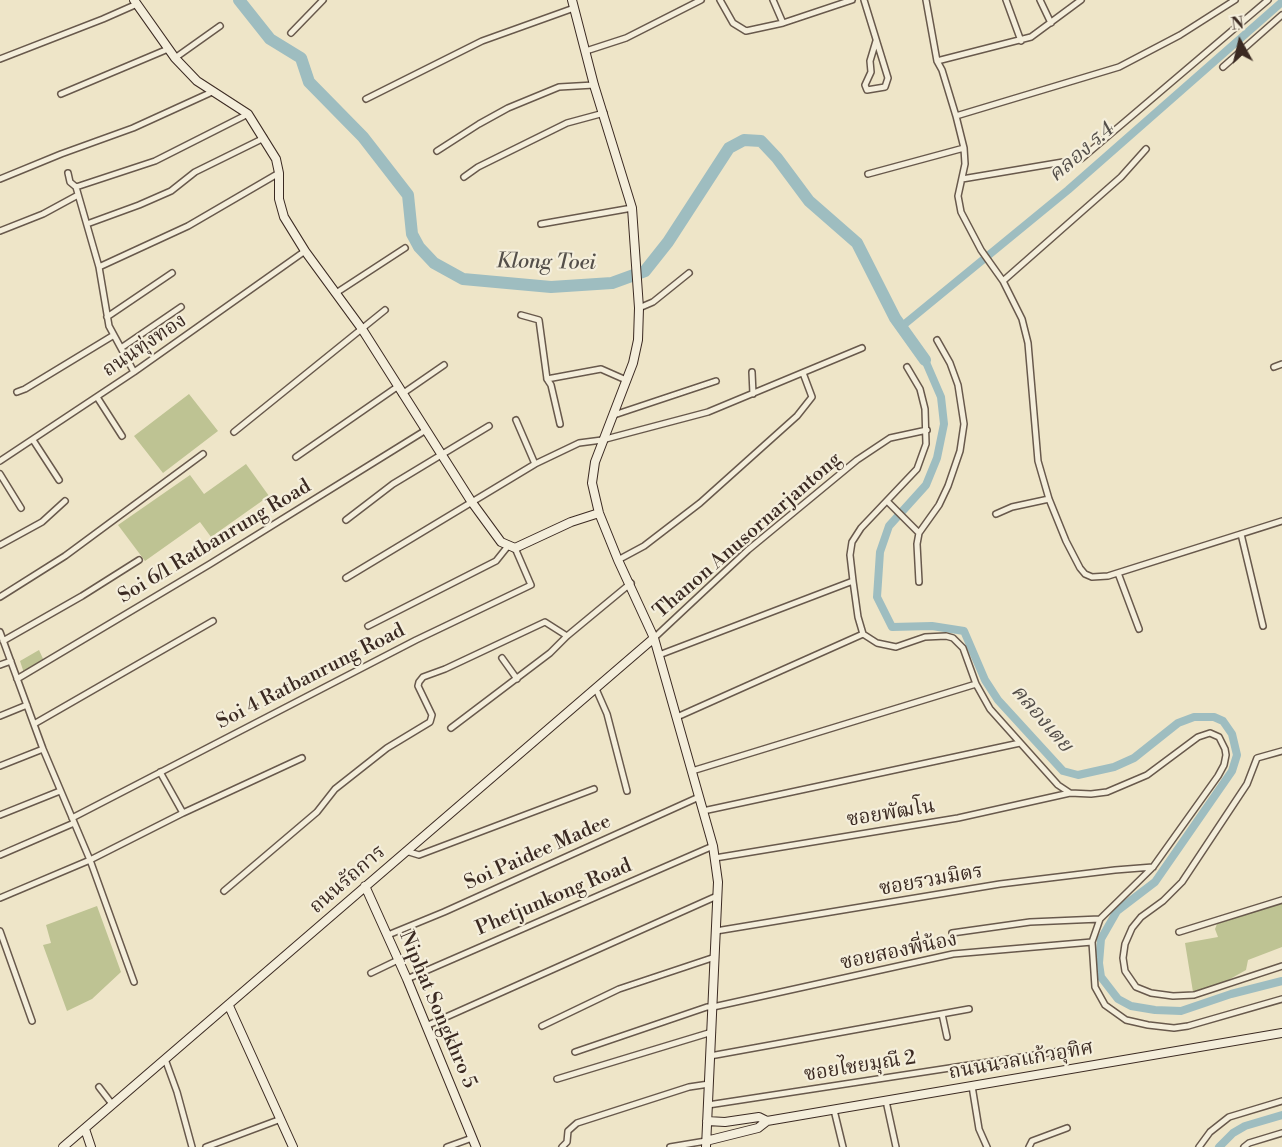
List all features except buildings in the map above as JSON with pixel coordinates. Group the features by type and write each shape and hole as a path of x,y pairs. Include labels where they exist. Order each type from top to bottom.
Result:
{"street":[{"path":"291,33 323,0"},
{"path":"586,51 626,38 701,0"},
{"path":"720,0 734,23 746,31 783,23 852,0"},
{"path":"773,0 783,23"},
{"path":"864,0 886,69 887,84 881,88 867,90 865,85 871,72 870,61 876,41"},
{"path":"926,0 937,61 942,70 964,148 965,164 958,196 961,212 981,250 1003,281 1022,319 1028,343 1038,461 1049,499 1066,541 1085,574 1099,578 1118,573 1282,521"},
{"path":"1006,0 1021,40"},
{"path":"1040,0 1051,23"},
{"path":"937,61 1031,37 1081,0"},
{"path":"956,116 1119,68 1234,0"},
{"path":"962,179 1080,159 1268,0"},
{"path":"0,59 104,19 136,2 168,49 197,81 248,114 276,159 279,173 279,199 284,217 305,251 362,329 471,501 501,542 512,547"},
{"path":"366,99 482,41 573,4 594,86 632,208 639,308 638,340 614,415 602,440 591,483 599,513 618,561 631,584 654,638 715,858 716,931 706,1144 670,1147"},
{"path":"1223,67 1282,15"},
{"path":"175,58 220,27"},
{"path":"61,94 168,49"},
{"path":"436,151 508,108 559,87 594,86"},
{"path":"0,179 133,128 212,92"},
{"path":"464,177 478,167 567,123 604,113"},
{"path":"76,188 155,161 248,114"},
{"path":"87,224 171,191 195,172 264,138"},
{"path":"868,174 964,148"},
{"path":"1003,281 1121,177 1146,149"},
{"path":"68,173 70,182 76,188 99,267 107,317 134,372"},
{"path":"99,267 188,226 279,173"},
{"path":"0,231 43,214 78,195"},
{"path":"541,224 632,208"},
{"path":"336,294 405,248"},
{"name":"ถนนทุ่งทอง","path":"0,461 134,372 305,251"},
{"path":"107,317 172,273"},
{"path":"639,308 652,302 689,273"},
{"path":"121,348 181,307"},
{"path":"234,432 385,310"},
{"path":"521,315 539,320 547,380 551,385 560,424"},
{"path":"17,392 114,335"},
{"path":"919,582 917,544 919,533 939,505 948,486 960,451 964,424 958,385 950,363 937,340"},
{"path":"346,578 534,464 579,443 602,440 708,412 862,348"},
{"path":"1274,367 1282,364"},
{"path":"296,457 400,390 444,365"},
{"path":"907,367 920,389 925,409 926,444 917,469 890,503 861,528 852,542 850,555 853,581 863,634 877,643 896,647 925,637 953,638 963,648 976,684 990,709 1059,785 1070,793"},
{"path":"547,380 601,369 626,380"},
{"path":"752,372 753,394"},
{"path":"618,561 644,546 700,502 797,416 812,397 803,373"},
{"path":"614,415 716,381"},
{"path":"97,397 122,436"},
{"path":"516,420 534,464"},
{"path":"346,520 393,484 489,426"},
{"name":"Soi 6/1 Ratbanrung Road","path":"17,679 210,564 426,430"},
{"name":"Thanon Anusornarjantong","path":"654,638 748,550 856,460 890,438 927,430"},
{"path":"33,440 59,480"},
{"path":"0,597 64,556 203,454"},
{"path":"0,474 21,508"},
{"path":"996,514 1012,507 1049,499"},
{"path":"0,545 42,522 65,501"},
{"path":"890,503 919,533"},
{"path":"368,626 496,561 512,547 599,513"},
{"path":"1241,534 1263,626"},
{"name":"Soi 4 Ratbanrung Road","path":"0,855 73,821 160,772 416,639 531,585 512,547"},
{"path":"3,641 139,560"},
{"path":"1118,573 1139,629"},
{"path":"659,655 853,581"},
{"path":"451,728 550,653 567,636 631,584"},
{"path":"34,724 213,621"},
{"path":"224,891 317,812 335,789 387,748 430,722 432,715 418,686 423,676 445,669 545,622 567,636"},
{"path":"0,632 43,749 90,861 134,982"},
{"path":"677,717 863,634"},
{"name":"ถนนรัถการ","path":"63,1147 654,638"},
{"path":"502,658 517,679"},
{"path":"0,665 11,661"},
{"path":"692,771 976,684"},
{"path":"596,689 607,714 627,791"},
{"path":"0,716 27,705"},
{"name":"ซอยพัฒโน","path":"715,858 958,819 1070,793 1107,792 1146,775 1198,737 1210,734 1219,737 1225,749 1224,765 1153,867"},
{"path":"703,811 1020,743"},
{"path":"0,766 43,749"},
{"path":"1282,751 1257,758 1247,784 1182,882 1163,901 1141,917 1132,928 1125,944 1123,958 1125,971 1136,987 1151,993 1173,996 1194,994 1282,966"},
{"path":"0,898 90,861 183,813 302,758"},
{"path":"160,772 183,813"},
{"path":"406,851 419,855 594,789"},
{"path":"0,814 60,791"},
{"name":"Soi Paidee Madee","path":"388,935 699,797"},
{"name":"Phetjunkong Road","path":"407,978 713,846"},
{"path":"1153,867 1100,919 1092,942 1095,987 1105,1005 1126,1020 1174,1028 1282,999"},
{"name":"ซอยรวมมิตร","path":"716,931 1000,884 1153,867"},
{"name":"Niphat Songkhro 5","path":"365,886 407,978 476,1147"},
{"path":"426,1026 717,896"},
{"path":"1179,932 1282,900"},
{"path":"952,933 1030,922 1100,919"},
{"path":"0,931 32,1021"},
{"name":"ซอยสองพี่น้อง","path":"574,1052 707,1007 953,954 1092,942"},
{"path":"542,1026 619,989 715,957"},
{"path":"371,973 398,960"},
{"path":"229,1006 293,1147"},
{"path":"710,1056 969,1009"},
{"path":"942,1014 947,1037"},
{"path":"557,1079 712,1032"},
{"name":"ถนนนวลแก้วอุทิศ","path":"706,1144 758,1128 767,1121 1282,1033"},
{"name":"ซอยไชยมุณี 2","path":"708,1105 1087,1047"},
{"path":"165,1059 192,1147"},
{"path":"562,1147 567,1142 568,1131 577,1123 689,1087 709,1084"},
{"path":"972,1086 979,1129 987,1147"},
{"path":"99,1087 112,1104"},
{"path":"886,1101 896,1147"},
{"path":"1199,1147 1210,1132 1230,1117 1282,1101"},
{"path":"834,1110 843,1147"},
{"name":"ถนนนวลแก้วอุทิศ","path":"707,1121 725,1122 759,1117 767,1121"},
{"path":"207,1147 281,1119"},
{"path":"1029,1147 1034,1140 1067,1128"},
{"path":"85,1129 91,1147"},
{"path":"1244,1147 1249,1143 1282,1133"},
{"path":"447,1147 472,1138"}],"green space":[{"path":"189,394 218,431 163,473 134,436"},
{"path":"246,464 269,496 211,537 200,522 145,561 118,525 190,475 204,494"},
{"path":"39,650 44,661 24,673 20,661"},
{"path":"1282,903 1282,947 1248,960 1246,970 1223,983 1193,992 1185,943 1218,937 1215,929 1217,924"},
{"path":"97,906 121,972 92,999 67,1011 43,945 51,943 46,925"}],"waterway":[{"name":"Klong Toei","path":"239,0 270,39 301,58 309,82 363,137 408,195 412,234 419,247 434,263 463,279 551,287 612,283 645,271 668,242 729,148 744,140 761,141 777,158 809,201 857,243 895,318 925,360"},
{"name":"คลอง ร.4","path":"901,327 1068,190 1282,2"},
{"name":"คลองเตย","path":"925,360 941,397 944,424 937,458 926,485 889,526 880,552 877,597 892,627 932,626 964,631 985,680 998,700 1063,771 1078,775 1114,767 1134,758 1178,723 1194,717 1214,717 1223,721 1232,734 1237,755 1232,771 1155,882 1117,911 1101,939 1099,963 1101,977 1118,999 1131,1006 1181,1011 1231,994 1282,981"},
{"name":"คลองเตย","path":"1219,1147 1233,1133 1245,1126 1282,1115"}]}
